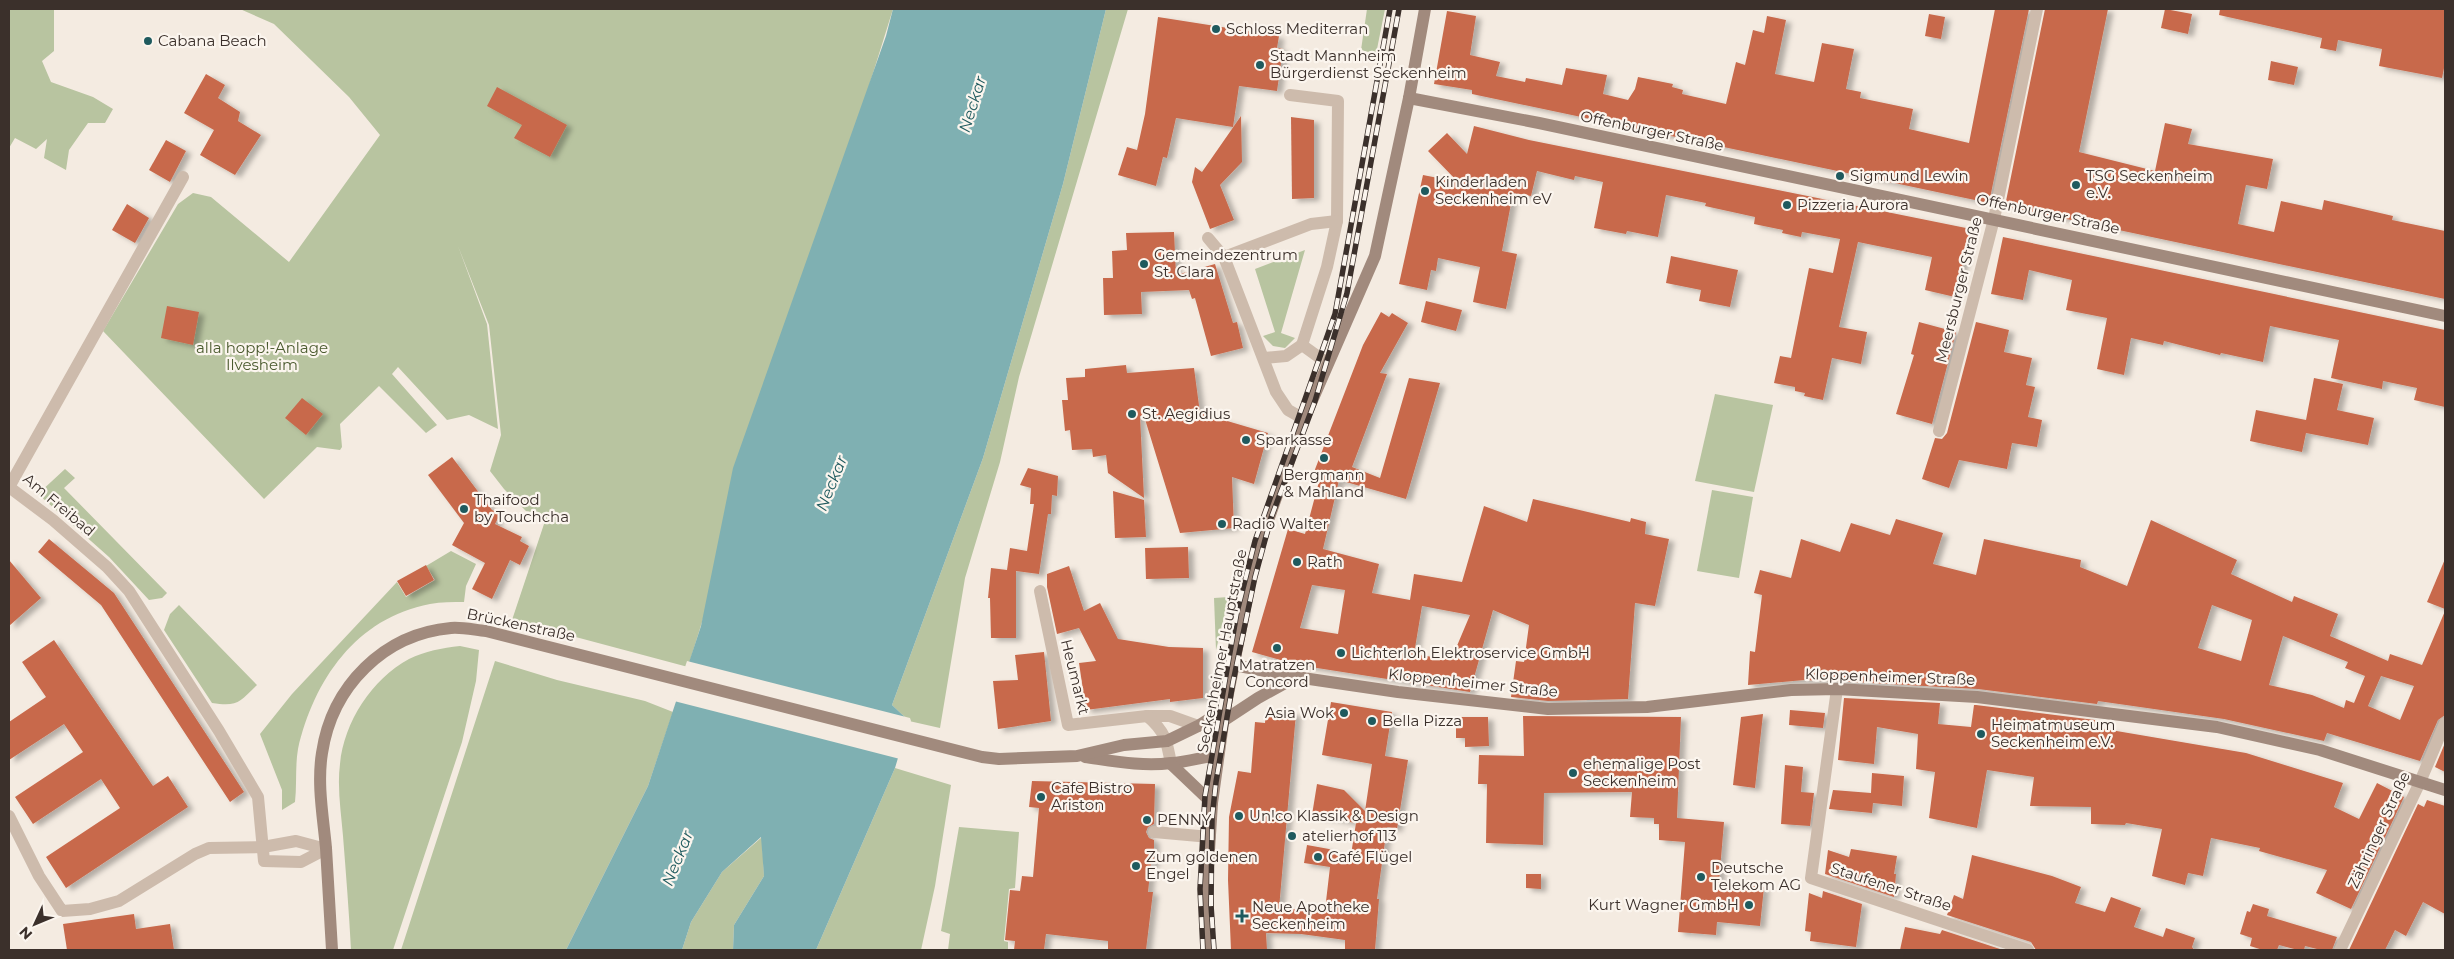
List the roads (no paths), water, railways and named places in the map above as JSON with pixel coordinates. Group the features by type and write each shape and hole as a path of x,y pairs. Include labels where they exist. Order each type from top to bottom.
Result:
{"main road":[{"name":"Seckenheimer Hauptstraße","path":"1209,950 1207,882 1215,774 1224,715 1246,602 1260,543 1304,419 1375,256 1409,98 1425,9"},
{"name":"Offenburger Straße","path":"1409,98 1548,125 2445,316"},
{"name":"Brückenstraße","path":"332,950 326,849 320,789 322,753 333,714 355,678 379,654 423,632 453,627 508,636 982,757 999,759 1077,756"},
{"name":"Kloppenheimer Straße","path":"1234,665 1296,677 1398,692 1548,709 1647,707 1791,690 1837,689 1977,697 2217,728 2320,750 2445,790"},
{"path":"1077,756 1124,745 1167,741 1224,715 1296,677"},
{"path":"1077,756 1125,763 1171,764 1218,755"},
{"path":"1171,764 1212,803"}],"street":[{"name":"Meersburger Straße","path":"1939,431 1994,219 2037,9"},
{"path":"1264,358 1286,356 1302,345 1327,267 1337,221 1338,101 1290,95"},
{"name":"Am Freibad","path":"183,177 9,487 53,520 100,561 129,591 219,731 258,797 264,861 301,862 326,849"},
{"path":"1224,256 1311,224 1337,221"},
{"path":"1208,238 1224,256 1276,392 1288,410 1304,419"},
{"path":"1302,345 1327,363"},
{"name":"Heumarkt","path":"1040,591 1068,725 1147,716 1170,716 1198,726"},
{"name":"Staufener Straße","path":"1837,689 1812,878 2028,950"},
{"path":"1147,716 1160,726 1167,741 1171,764"},
{"name":"Zähringer Straße","path":"2340,950 2420,782 2445,723"},
{"path":"9,816 18,830 39,876 62,911 90,909 119,901 208,848 263,847 296,841 326,849"},
{"path":"1154,832 1210,837"}],"water":[{"name":"Neckar","path":"893,9 1106,9 1063,184 983,458 892,705 909,721 895,768 816,950 733,950 734,925 764,876 761,837 722,872 691,922 682,950 566,950 648,786 701,626 733,468 886,36"}],"railway":[{"path":"1203,950 1200,889 1205,796 1237,612 1255,541 1335,314 1390,9"},
{"path":"1214,950 1211,905 1212,818 1216,782 1233,682 1255,577 1271,518 1315,401 1347,293 1399,9"}],"place":[{"name":"Schloss Mediterran","path":"1216,29"},
{"name":"Cabana Beach","path":"148,41"},
{"name":"Stadt Mannheim Bürgerdienst Seckenheim","path":"1260,65"},
{"name":"Sigmund Lewin","path":"1840,176"},
{"name":"TSG Seckenheim e.V.","path":"2076,185"},
{"name":"Kinderladen Seckenheim eV","path":"1425,191"},
{"name":"Pizzeria Aurora","path":"1787,205"},
{"name":"Gemeindezentrum St. Clara","path":"1144,264"},
{"name":"St. Aegidius","path":"1132,414"},
{"name":"Sparkasse","path":"1246,440"},
{"name":"Bergmann & Mahland","path":"1324,458"},
{"name":"Thaifood by Touchcha","path":"464,509"},
{"name":"Radio Walter","path":"1222,524"},
{"name":"Rath","path":"1297,562"},
{"name":"Matratzen Concord","path":"1277,648"},
{"name":"Lichterloh Elektroservice GmbH","path":"1341,653"},
{"name":"Asia Wok","path":"1344,713"},
{"name":"Bella Pizza","path":"1372,721"},
{"name":"Heimatmuseum Seckenheim e.V.","path":"1981,734"},
{"name":"ehemalige Post Seckenheim","path":"1573,773"},
{"name":"Cafe Bistro Ariston","path":"1041,797"},
{"name":"Un!co Klassik & Design","path":"1239,816"},
{"name":"PENNY","path":"1147,820"},
{"name":"atelierhof 113","path":"1292,836"},
{"name":"Café Flügel","path":"1318,857"},
{"name":"Zum goldenen Engel","path":"1136,866"},
{"name":"Deutsche Telekom AG","path":"1701,877"},
{"name":"Kurt Wagner GmbH","path":"1749,905"},
{"name":"Neue Apotheke Seckenheim","path":"1242,916"}],"park label":[{"name":"alla hopp!-Anlage Ilvesheim","path":"262,356"}]}
